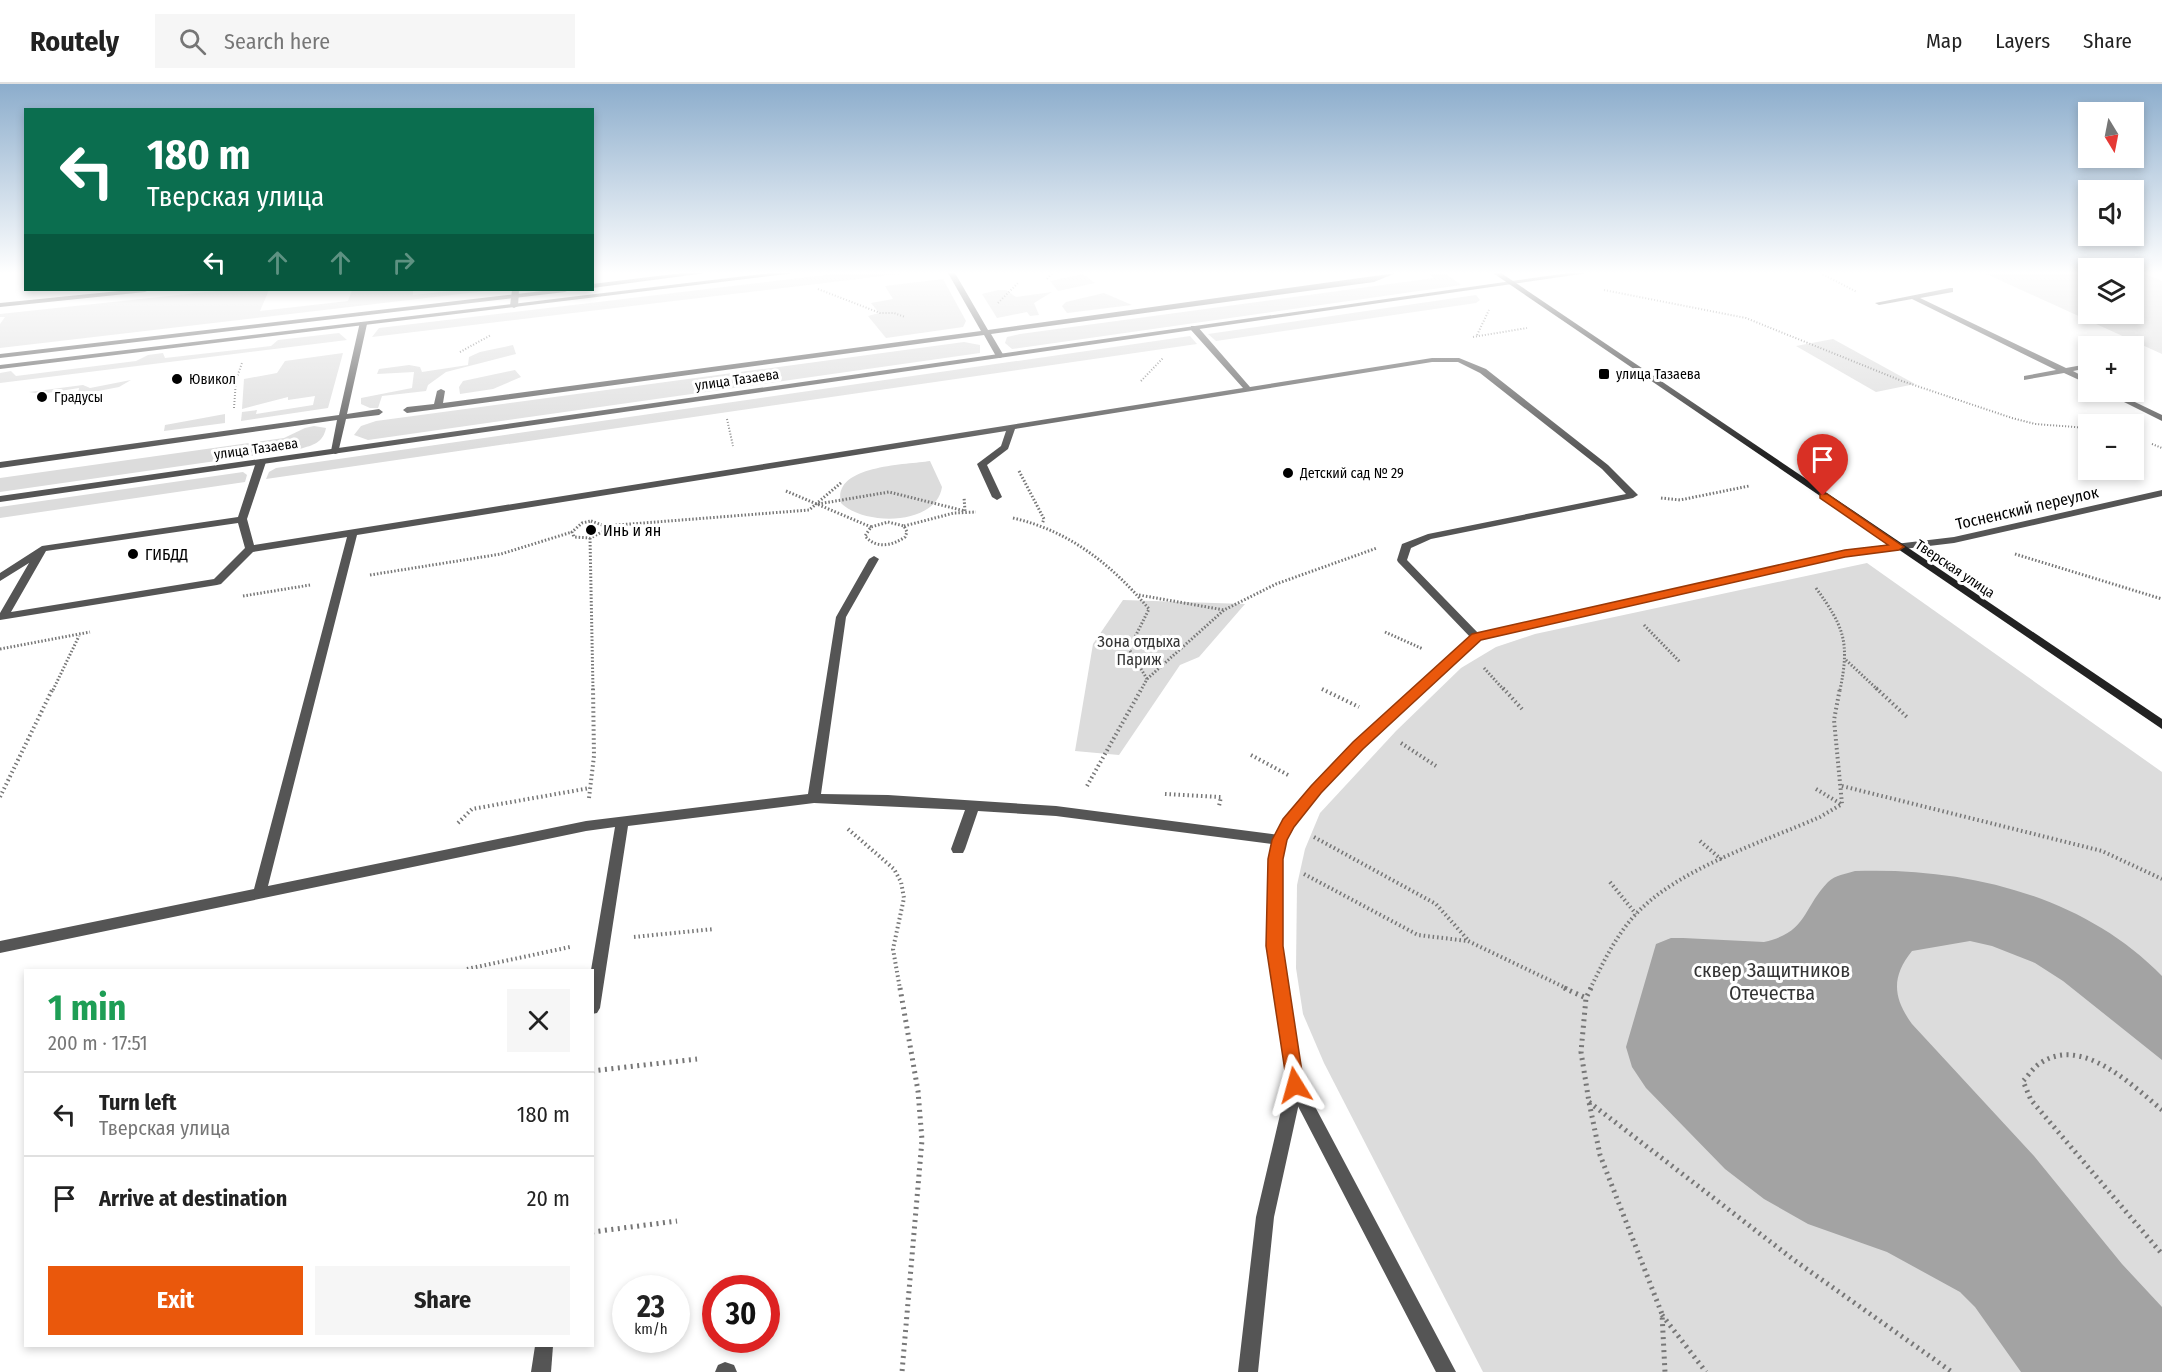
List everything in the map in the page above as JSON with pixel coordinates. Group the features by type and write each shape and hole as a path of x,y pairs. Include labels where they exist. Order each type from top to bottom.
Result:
{"street":[{"path":"0,356 184,333"},
{"path":"0,367 286,333"},
{"path":"334,451 361,333"},
{"path":"407,410 970,333"},
{"path":"986,333 1000,356"},
{"name":"улица Тазаева","path":"0,499 1159,333"},
{"path":"1199,333 1249,390"},
{"name":"Тверская улица","path":"1583,333 2162,725"},
{"path":"1988,333 2078,377"},
{"path":"42,549 3,617 217,582 250,549 1432,360 1459,360 1483,371 1605,467 1633,495"},
{"path":"2027,378 2078,368"},
{"path":"438,406 441,391"},
{"path":"2129,402 2162,418"},
{"path":"0,465 379,412"},
{"path":"998,496 982,464 1005,447 1011,429"},
{"path":"250,549 242,519 261,462"},
{"name":"Тосненский переулок","path":"1476,637 1845,553 1954,540 2162,493"},
{"path":"1446,1372 1295,1085 1274,946 1275,859 1279,840 1289,823 1316,789 1381,724 1476,637 1402,560 1406,546 1428,537 1633,495"},
{"path":"0,578 42,549 242,519"},
{"path":"259,895 353,533"},
{"path":"814,798 841,617 874,559"},
{"path":"0,947 586,826 814,798 1056,811 1279,840"},
{"path":"957,849 973,805"},
{"path":"594,996 622,822"},
{"path":"1248,1372 1265,1217 1295,1085"},
{"path":"541,1372 544,1347"}],"path":[{"path":"460,352 495,333"},
{"path":"1459,360 1470,337 1495,333"},
{"path":"1783,333 1902,381 2012,418 2035,424 2078,427"},
{"path":"1130,410 1136,389 1147,373 1170,354"},
{"path":"234,403 236,380 244,359"},
{"path":"1005,447 1044,519 1042,524"},
{"path":"739,472 871,527"},
{"path":"341,579 501,554 572,532 582,523 591,521 605,526 809,510 848,477"},
{"path":"1633,495 1680,500 1749,486"},
{"path":"963,489 964,511"},
{"path":"817,504 889,492 977,513"},
{"path":"904,526 964,511"},
{"path":"1009,518 1042,524 1062,532 1107,565 1139,595 1149,609 1129,649 1147,679"},
{"path":"572,532 574,537 590,538 604,531 605,526"},
{"path":"586,826 594,756 590,538"},
{"path":"1056,811 1085,790 1147,679 1224,610 1276,584 1374,548 1406,546"},
{"path":"2009,552 2162,600"},
{"path":"1791,566 1825,597 1844,634 1846,660 1834,720 1835,750 1842,786 1842,804"},
{"path":"1139,595 1224,610"},
{"path":"1622,603 1680,662"},
{"path":"1385,632 1450,661"},
{"path":"0,797 79,636"},
{"path":"1846,660 1866,674 1891,706 1908,718"},
{"path":"1482,667 1522,709"},
{"path":"1322,689 1381,724 1436,766"},
{"path":"1251,755 1316,789"},
{"path":"1842,786 2102,852 2162,879"},
{"path":"1816,789 1842,804"},
{"path":"814,798 894,869 901,882 904,898 893,949 918,1091 922,1140 902,1372"},
{"path":"1706,1372 1662,1314 1600,1155 1588,1102 1581,1052 1586,998 1611,946 1636,914 1678,880 1820,817 1842,804"},
{"path":"1289,823 1436,904 1468,941"},
{"path":"1700,841 1722,860"},
{"path":"1275,859 1418,935 1468,941 1586,998"},
{"path":"1610,882 1636,914"},
{"path":"2162,1110 2114,1071 2088,1057 2059,1055 2034,1064 2023,1081 2031,1100 2162,1254"},
{"path":"594,1071 697,1059"},
{"path":"1588,1102 1794,1260 1952,1372"},
{"path":"594,1232 677,1221"},
{"path":"1662,1314 1665,1372"}],"green space":[{"path":"0,333 127,333 0,348"},
{"path":"339,333 347,340 0,383 0,373 11,371 16,376 136,361 148,355 163,353 165,358 271,346 278,340"},
{"path":"375,333 405,333 372,337"},
{"path":"882,333 920,333 886,338"},
{"path":"1124,333 1012,349 1005,343 1007,337 1020,334"},
{"path":"1214,333 1270,333 1216,341 1208,334"},
{"path":"2116,333 2162,333 2162,354 2144,346 2144,336 2122,336"},
{"path":"1190,336 1197,344 266,479 269,472 276,468"},
{"path":"1833,339 1915,384 1876,392 1796,346"},
{"path":"964,342 980,345 980,353 368,440 354,435 361,426 376,421"},
{"path":"513,345 516,354 446,372 428,385 426,391 382,396 378,408 370,408 361,404 361,398 412,388 414,372 377,374 379,369 409,365 420,367 422,372 468,365 469,357 480,352"},
{"path":"343,353 328,408 241,421 242,412 257,410 256,414 313,405 315,396 288,400 288,397 242,409 244,379 277,373 285,361"},
{"path":"515,370 521,377 493,389 460,394 459,387 463,381"},
{"path":"131,380 119,387 78,395 79,388 41,394 29,392 83,385 90,388"},
{"path":"225,414 225,423 164,431 165,425"},
{"path":"314,426 326,428 325,433 313,445 300,449 0,492 0,478 284,438"},
{"path":"930,461 942,487 937,500 927,509 898,518 881,518 852,511 841,503 841,490 848,481 859,474 888,466"},
{"path":"243,472 247,475 245,482 0,518 0,507"},
{"name":"сквер Защитников Отечества","path":"1867,563 2162,772 2162,1372 1483,1372 1324,1063 1303,1014 1296,968 1297,885 1305,849 1320,813 1396,731 1461,668 1496,647 1535,634"},
{"name":"Зона отдыха Париж","path":"1123,600 1245,604 1199,657 1180,665 1119,755 1075,751 1093,644"}],"shaded area":[{"path":"1855,871 1938,874 1980,881 2020,892 2059,906 2096,925 2131,948 2162,976 2162,1060 2063,981 2035,963 1992,946 1970,941 1912,951 1900,970 1897,988 1901,1005 1912,1024 2034,1156 2122,1264 2162,1307 2162,1372 2021,1372 1975,1307 1960,1292 1887,1252 1808,1224 1764,1199 1725,1169 1646,1088 1632,1067 1626,1047 1656,944 1671,938 1764,942 1778,938 1797,926 1828,882 1837,876"}],"place":[{"name":"улица Тазаева","path":"1604,374"},
{"name":"Ювикол","path":"177,379"},
{"name":"Градусы","path":"42,397"},
{"name":"Детский сад № 29","path":"1288,473"},
{"name":"Инь и ян","path":"591,530"},
{"name":"ГИБДД","path":"133,554"}],"route":[{"path":"1295,1085 1274,946 1275,859 1279,840 1302,805 1316,789 1358,745 1476,637 1845,553 1899,547 1823,496"}]}
